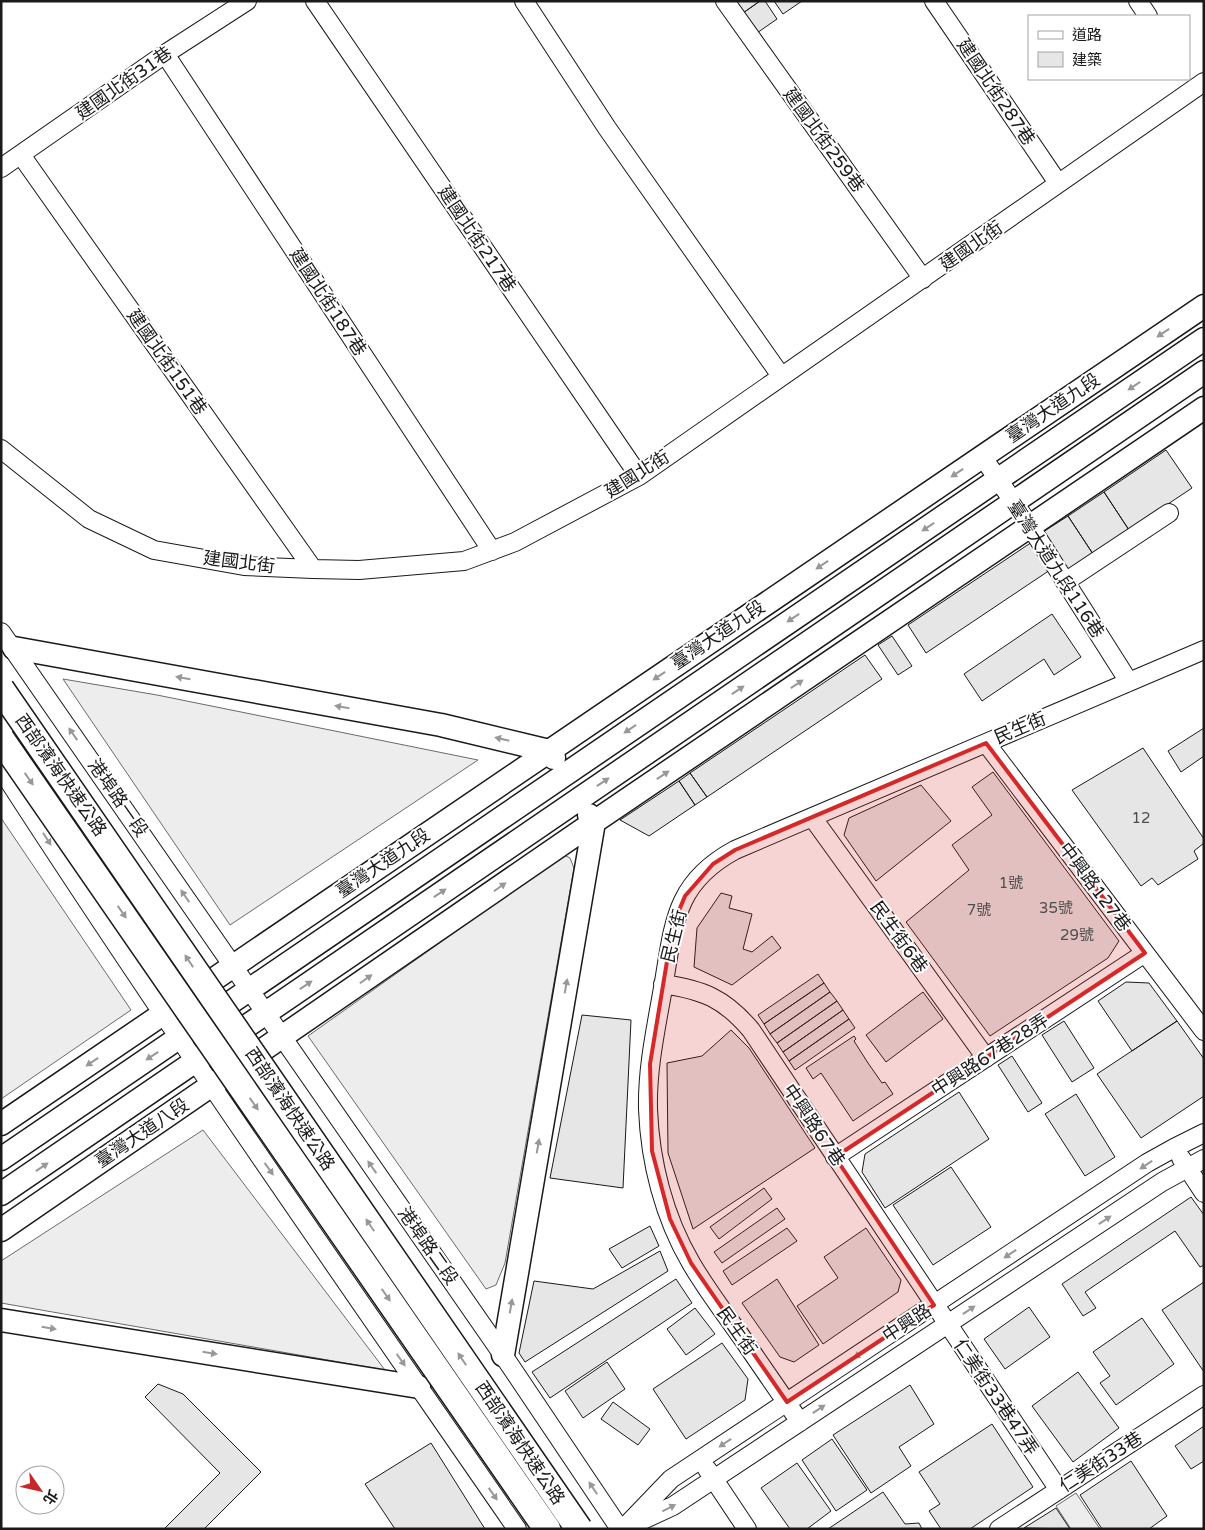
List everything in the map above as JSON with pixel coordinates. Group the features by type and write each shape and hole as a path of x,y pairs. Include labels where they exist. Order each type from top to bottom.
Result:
{"highway":[{"name":"西部濱海快速公路","path":"1,690 579,1529"},
{"name":"西部濱海快速公路","path":"1,739 547,1529"}],"main road":[{"name":"臺灣大道九段","path":"233,965 1204,306"},
{"name":"臺灣大道九段","path":"250,989 1204,339"},
{"path":"266,1013 1204,372"},
{"path":"283,1037 594,822 1204,408"},
{"path":"7,640 441,725 549,751 594,822 502,1354"},
{"path":"1,1124 233,965"},
{"path":"1,1159 250,989"},
{"name":"臺灣大道八段","path":"1,1194 266,1013"},
{"name":"臺灣大道八段","path":"1,1230 283,1037"},
{"path":"1,1320 419,1387"}],"street":[{"name":"建國北街31巷","path":"1,168 165,54 247,1"},
{"name":"建國北街217巷","path":"315,1 639,476"},
{"path":"524,1 607,128 781,376"},
{"name":"建國北街259巷","path":"725,1 923,279"},
{"name":"建國北街287巷","path":"934,1 1058,183"},
{"path":"1138,1 1147,15"},
{"name":"建國北街187巷","path":"165,54 492,551"},
{"name":"建國北街","path":"1,449 89,519 154,550 244,566 313,569 359,570 464,561 515,542 639,476 923,279 1197,81"},
{"name":"建國北街151巷","path":"21,155 313,569"},
{"name":"臺灣大道九段116巷","path":"982,456 1030,526 1129,682"},
{"path":"1065,582 1169,513"},
{"name":"港埠路一段","path":"7,640 233,965"},
{"name":"民生街","path":"800,1422 695,1270 680,1241 662,1196 652,1151 648,1100 650,1064 673,925 685,896 703,872 736,850 1204,650"},
{"name":"中興路127巷","path":"986,743 1204,1031"},
{"path":"1,769 82,895 178,1038 517,1529"},
{"name":"民生街6巷","path":"812,817 986,1058"},
{"name":"中興路67巷28弄","path":"835,1157 1145,953"},
{"name":"港埠路二段","path":"233,965 622,1529"},
{"name":"中興路67巷","path":"663,984 690,988 710,996 722,1002 741,1018 751,1030 934,1305"},
{"name":"中興路","path":"622,1529 672,1479 1174,1148 1204,1133"},
{"path":"1174,1148 1204,1193"},
{"name":"中興路","path":"622,1529 673,1506 1187,1168 1204,1159"},
{"name":"仁美街33巷47弄","path":"934,1305 1058,1490"},
{"name":"仁美街33巷","path":"999,1529 1204,1395"},
{"path":"700,1460 747,1529"}],"highlighted area":[{"path":"986,743 1145,953 835,1157 934,1305 787,1402 691,1263 670,1219 652,1151 650,1064 673,925 685,896 713,864 735,850"}],"shaded area":[{"path":"63,679 157,695 478,760 230,925"},
{"path":"1,818 131,1010 1,1099"},
{"path":"564,855 570,858 574,868 505,1263 496,1285 486,1289 308,1036"},
{"path":"203,1130 385,1370 1,1303 1,1261"},
{"path":"1076,1493 1100,1529 1071,1529 1056,1506"}],"building":[{"path":"735,1 760,1 743,13"},
{"path":"760,1 765,1 777,19 757,33 743,13"},
{"path":"774,1 802,1 783,14"},
{"path":"1166,450 1192,488 1129,530 1104,492"},
{"path":"1104,492 1129,530 1093,554 1068,516"},
{"path":"1068,516 1093,554 1069,571 1043,532"},
{"path":"1035,540 1053,568 926,653 908,625"},
{"path":"1052,614 1081,657 1054,675 1044,659 982,701 964,674"},
{"path":"892,636 912,666 898,675 878,645"},
{"path":"865,655 882,679 707,797 690,773"},
{"path":"1204,728 1204,756 1181,772 1168,751"},
{"path":"1143,748 1204,839 1204,843 1194,851 1198,859 1158,885 1152,878 1141,886 1072,790"},
{"path":"993,772 1119,941 1108,958 990,1036 906,922 969,870 952,845 992,815 972,787"},
{"path":"690,773 707,797 695,805 679,781"},
{"path":"679,781 695,805 649,836 620,820"},
{"path":"921,785 951,821 876,881 844,835 849,818"},
{"path":"721,893 732,896 729,908 752,914 743,949 752,952 772,936 781,948 732,985 694,967 697,928"},
{"path":"818,974 824,983 764,1024 758,1015"},
{"path":"1126,982 1149,983 1177,1021 1132,1051 1098,1001"},
{"path":"824,983 830,992 770,1034 764,1024"},
{"path":"830,992 837,1001 777,1043 770,1034"},
{"path":"923,992 943,1019 886,1062 866,1035"},
{"path":"837,1001 843,1010 783,1052 777,1043"},
{"path":"843,1010 849,1019 789,1061 783,1052"},
{"path":"582,1015 631,1020 623,1188 550,1178"},
{"path":"849,1019 855,1028 795,1070 789,1061"},
{"path":"1064,1021 1094,1068 1072,1082 1042,1035"},
{"path":"1177,1021 1204,1059 1204,1096 1141,1138 1097,1074"},
{"path":"731,1030 749,1048 815,1148 693,1229 668,1153 667,1063 702,1056"},
{"path":"854,1036 856,1039 854,1041 868,1063 882,1083 885,1082 893,1094 853,1121 821,1073 813,1079 806,1068"},
{"path":"1012,1056 1042,1103 1028,1112 998,1065"},
{"path":"959,1092 989,1139 885,1208 862,1172 865,1154"},
{"path":"1076,1094 1115,1157 1085,1176 1045,1114"},
{"path":"951,1167 991,1227 933,1265 893,1205"},
{"path":"764,1188 772,1199 719,1239 710,1227"},
{"path":"1191,1197 1204,1215 1204,1265 1200,1267 1175,1231 1085,1292 1096,1308 1083,1316 1062,1284"},
{"path":"777,1208 785,1219 722,1263 714,1252"},
{"path":"650,1226 659,1246 622,1268 609,1249"},
{"path":"787,1228 797,1241 732,1285 723,1271"},
{"path":"866,1228 901,1280 898,1292 823,1344 797,1306 838,1278 824,1257"},
{"path":"660,1251 668,1271 525,1362 519,1353 534,1281 593,1289"},
{"path":"676,1279 692,1303 550,1398 532,1372"},
{"path":"777,1279 819,1345 794,1362 780,1357 742,1303"},
{"path":"1204,1282 1204,1372 1162,1310"},
{"path":"1029,1307 1050,1337 1005,1369 984,1339"},
{"path":"695,1308 715,1334 686,1355 667,1329"},
{"path":"1142,1318 1174,1364 1116,1405 1100,1383 1110,1376 1093,1352"},
{"path":"722,1343 748,1379 745,1400 686,1439 653,1389"},
{"path":"607,1362 625,1389 583,1418 565,1391"},
{"path":"1078,1372 1119,1428 1073,1462 1032,1406"},
{"path":"158,1384 183,1394 261,1472 204,1529 164,1529 220,1473 145,1397"},
{"path":"910,1385 934,1424 899,1447 911,1466 871,1493 833,1435"},
{"path":"613,1402 650,1429 638,1445 601,1419"},
{"path":"992,1424 1033,1487 970,1529 941,1529 929,1511 940,1504 919,1472"},
{"path":"1204,1426 1204,1461 1191,1469 1175,1446"},
{"path":"832,1439 867,1490 836,1511 802,1460"},
{"path":"431,1443 485,1529 395,1529 365,1484"},
{"path":"1131,1461 1167,1516 1149,1529 1102,1529 1080,1495"},
{"path":"797,1463 831,1511 807,1529 790,1529 761,1488"},
{"path":"883,1492 905,1524 919,1523 922,1529 828,1529"},
{"path":"1056,1508 1070,1529 1024,1528"}]}
